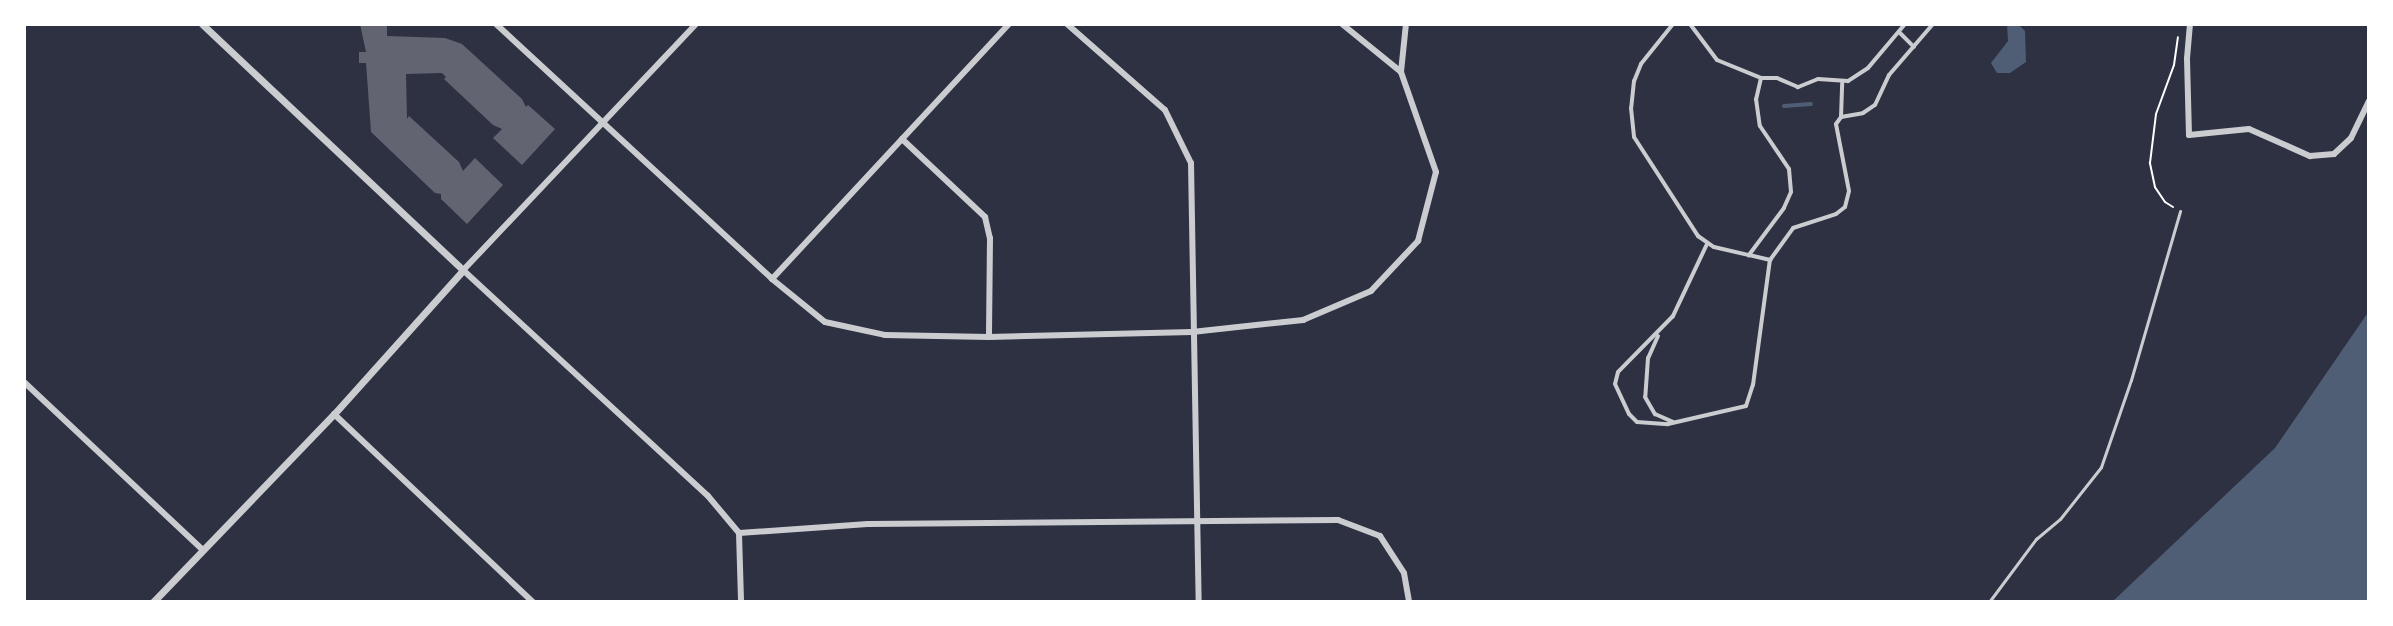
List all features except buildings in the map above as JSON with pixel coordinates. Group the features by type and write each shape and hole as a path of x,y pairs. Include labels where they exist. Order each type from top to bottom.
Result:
{"street":[{"path":"202,24 708,496 739,533 741,602"},
{"path":"496,24 772,279 825,322 885,335 989,337 1192,332 1303,320 1371,291 1418,241 1436,172 1401,72 1406,24"},
{"path":"153,602 334,414 463,270 696,24"},
{"path":"772,279 1009,24"},
{"path":"1067,24 1165,110 1191,163 1199,602"},
{"path":"1342,24 1401,72"},
{"path":"1673,24 1637,72 1632,89 1632,127 1642,153 1694,231 1707,244 1770,260"},
{"path":"1690,24 1717,60 1761,78 1777,78 1798,87 1822,79 1842,83 1868,68 1905,24"},
{"path":"1841,117 1863,113 1875,105 1889,75 1933,24"},
{"path":"2190,24 2187,59 2189,135 2249,129 2310,156 2334,154 2351,138 2369,101"},
{"path":"1899,31 1914,47"},
{"path":"1749,255 1784,208 1792,183 1786,163 1761,132 1756,99 1761,78"},
{"path":"1707,244 1673,316 1622,366 1615,384 1634,419 1675,422 1746,406 1753,385 1770,260 1793,228 1836,214 1848,202 1846,170 1835,129 1841,117 1842,83"},
{"path":"902,139 985,217 990,238 989,337"},
{"path":"1659,333 1648,358 1645,397 1655,414 1675,422"},
{"path":"24,382 203,550"},
{"path":"334,414 533,602"},
{"path":"739,533 868,524 1338,520 1380,536 1404,573 1409,602"}],"lane":[{"path":"1989,602 2036,539 2060,519 2101,467 2131,380 2180,211"}],"path":[{"path":"2178,38 2174,65 2156,114 2150,163 2155,187 2165,202 2180,211"}],"water":[{"path":"2007,24 2018,24 2025,31 2026,62 2010,73 1997,73 1991,63 2008,41"},
{"path":"2369,311 2369,602 2112,602 2275,448"}],"waterway":[{"path":"1784,106 1811,104"}]}
